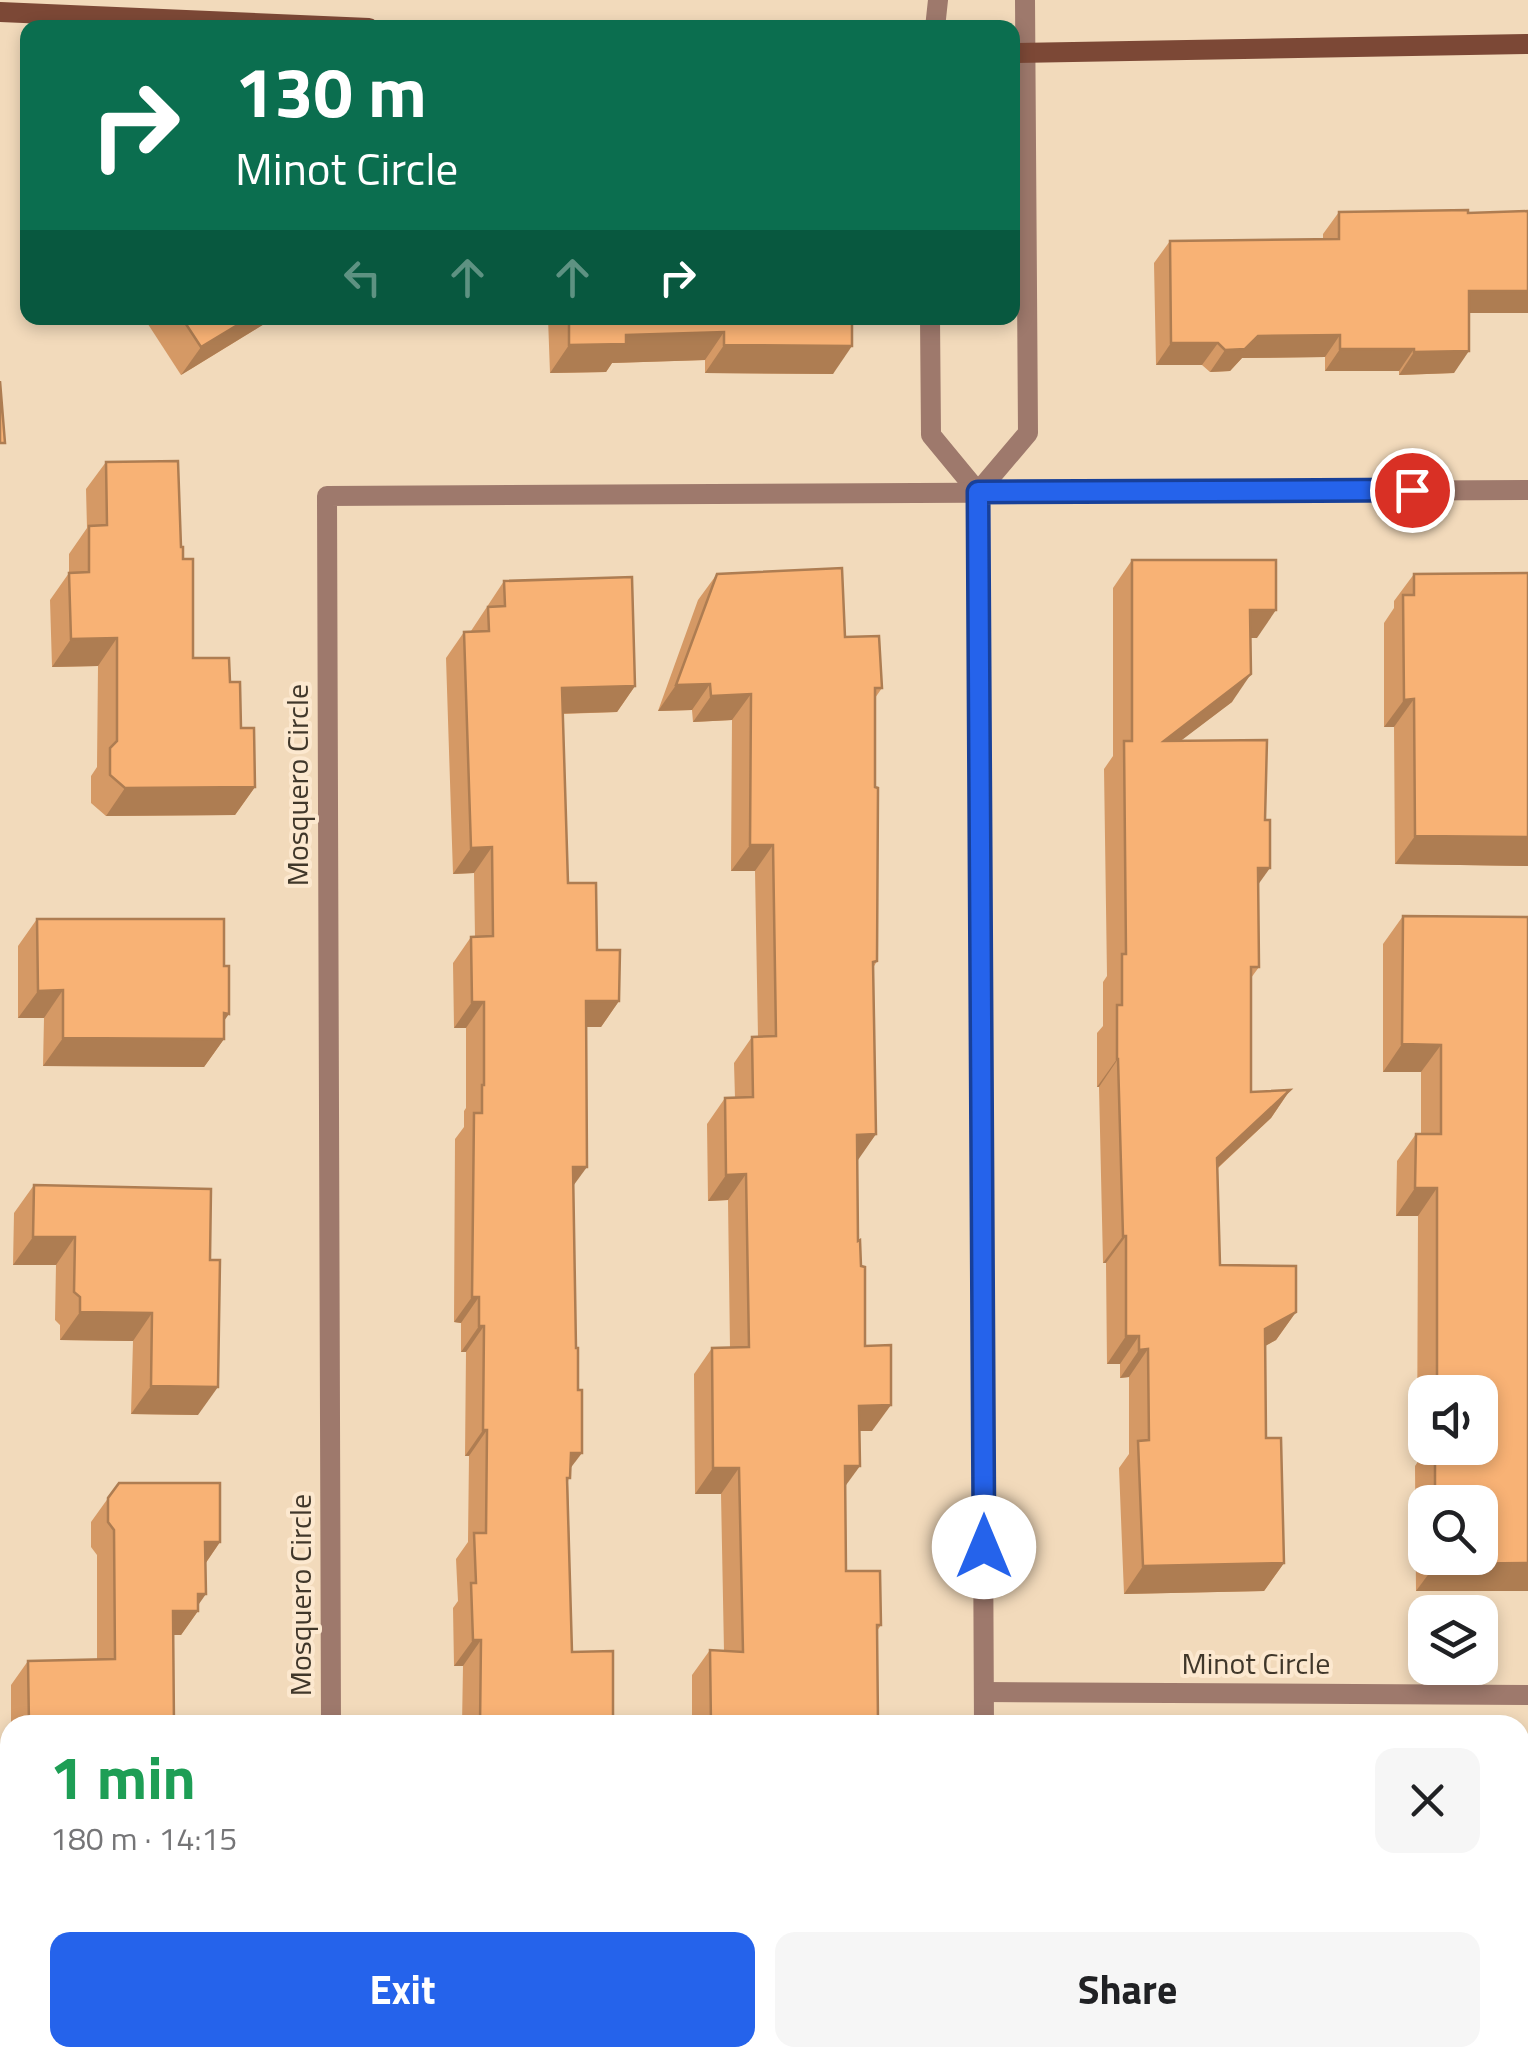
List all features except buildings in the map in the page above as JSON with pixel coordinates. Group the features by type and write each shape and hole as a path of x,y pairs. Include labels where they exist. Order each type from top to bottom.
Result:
{"street":[{"path":"1020,44 1025,0"},
{"path":"0,12 184,20"},
{"path":"1020,53 1528,44"},
{"path":"978,492 1028,433 1020,95"},
{"path":"930,325 931,434 978,492 984,1715"},
{"path":"978,492 1528,490"},
{"name":"Mosquero Circle","path":"331,1715 328,496 978,492"},
{"name":"Minot Circle","path":"984,1692 1528,1695"}],"route":[{"path":"984,1547 978,492 1412,490"}]}
